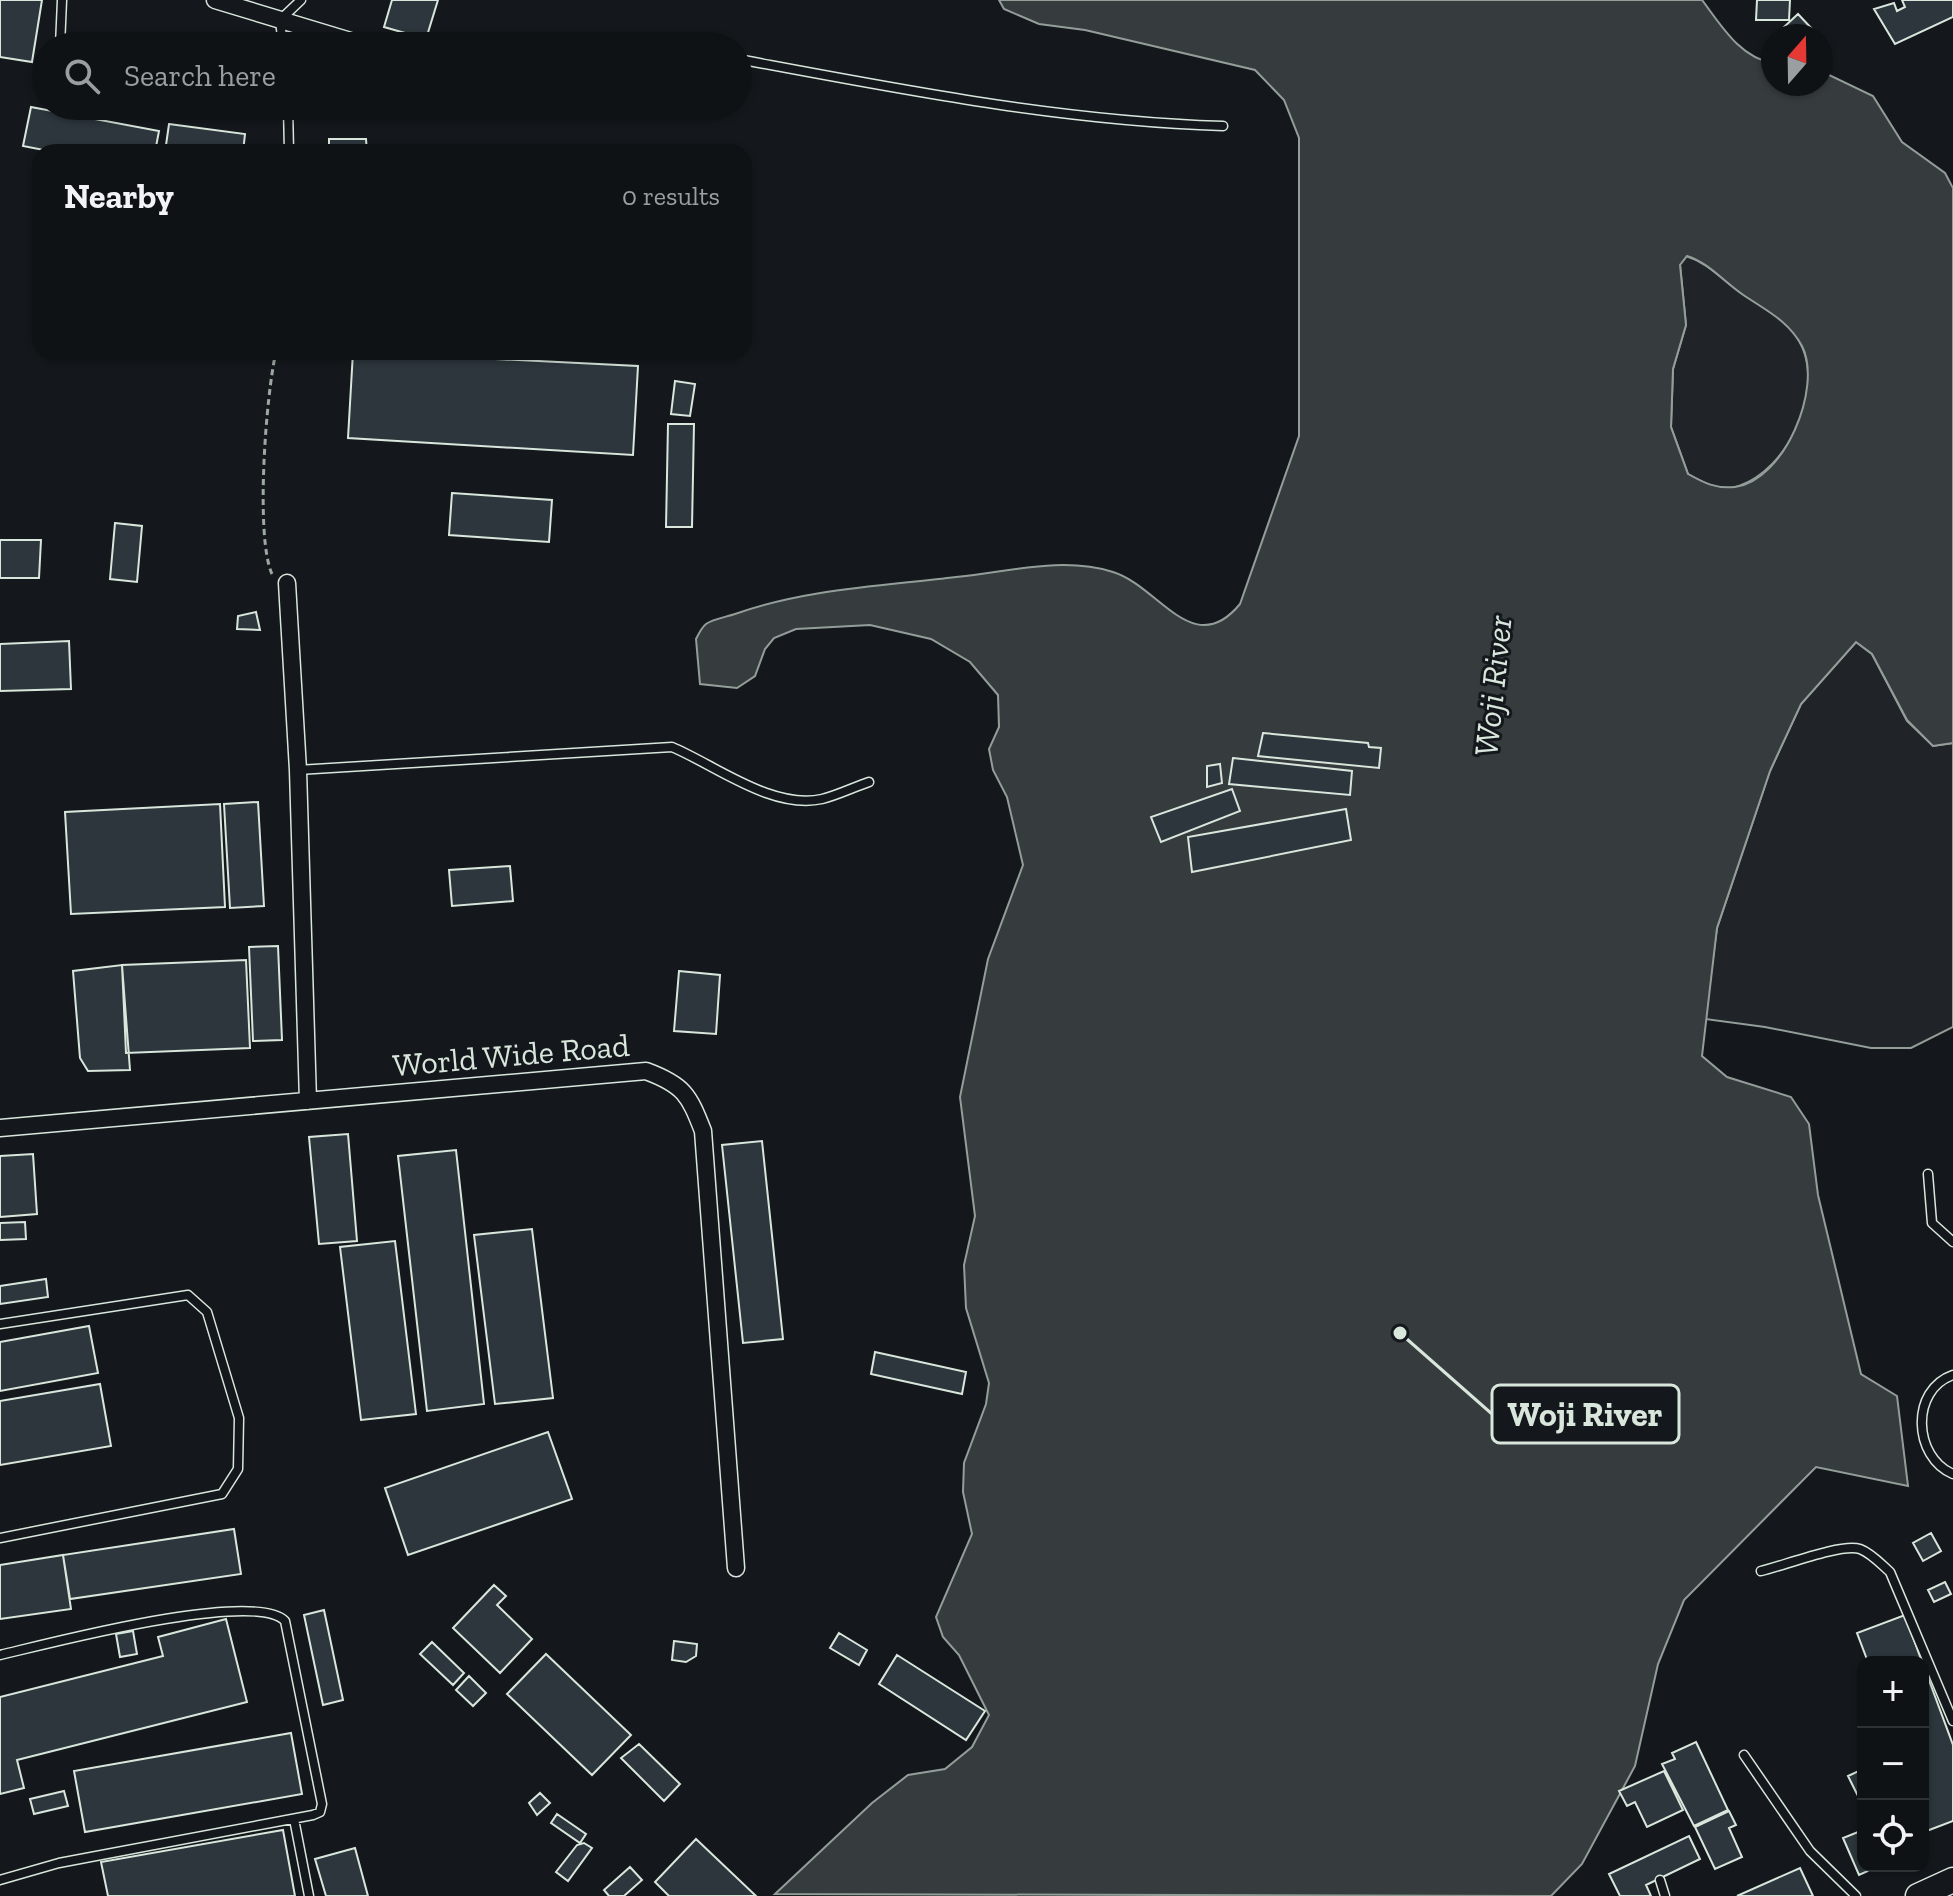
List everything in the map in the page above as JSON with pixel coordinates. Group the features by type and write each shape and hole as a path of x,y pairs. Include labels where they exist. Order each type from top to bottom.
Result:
{"main road":[{"path":"1918,1896 1953,1880"}],"street":[{"path":"215,0 320,32"},
{"path":"287,583 298,770 308,1101"},
{"name":"World Wide Road","path":"0,1128 646,1071 672,1081 690,1098 703,1131 736,1568"}],"lane":[{"path":"61,32 62,0"},
{"path":"281,32 280,20 301,0"},
{"path":"752,62 945,98 1075,114 1223,126"},
{"path":"288,120 289,144"},
{"path":"298,770 672,747 700,759 731,780 775,795 819,800 869,782"},
{"path":"1928,1174 1932,1223 1953,1242"},
{"path":"0,1324 188,1295 207,1312 239,1418 238,1469 222,1494 0,1538"},
{"path":"1953,1375 1940,1380 1920,1412 1924,1438 1937,1465 1953,1474"},
{"path":"1761,1571 1835,1551 1857,1548 1870,1555 1890,1572 1953,1721"},
{"path":"0,1655 138,1622 251,1610 279,1614 285,1621 322,1804 320,1812 313,1815 59,1863 0,1880"},
{"path":"1744,1755 1810,1851 1856,1896"},
{"path":"294,1819 309,1896"},
{"path":"1660,1880 1665,1896"}],"path":[{"path":"274,360 268,388 265,541 273,576 287,583"}],"shaded area":[{"path":"1686,256 1708,267 1785,323 1798,339 1808,368 1804,409 1785,448 1756,477 1732,488 1713,486 1688,474 1671,427 1673,369 1686,325 1680,264"},
{"path":"1856,642 1872,654 1907,721 1933,746 1953,743 1953,1027 1911,1048 1871,1048 1765,1027 1705,1019 1717,928 1770,771 1801,704"}],"water":[{"path":"999,0 1702,0 1724,30 1741,47 1761,60 1761,96 1833,96 1833,77 1873,96 1902,142 1945,173 1953,188 1953,743 1933,746 1907,720 1872,654 1856,642 1801,704 1770,771 1717,928 1702,1056 1727,1077 1791,1097 1809,1124 1818,1195 1861,1374 1897,1396 1908,1486 1816,1467 1684,1600 1658,1664 1635,1766 1582,1864 1551,1896 775,1894 872,1803 908,1775 945,1769 972,1747 989,1715 959,1655 943,1637 936,1617 972,1534 963,1492 964,1463 986,1404 989,1383 966,1308 964,1265 975,1216 960,1097 988,959 1023,865 1007,797 993,770 989,749 999,727 998,695 970,662 931,639 870,625 796,629 774,638 765,649 755,676 737,688 700,684 696,639 705,625 712,621 789,599 1055,565 1094,567 1113,572 1130,580 1191,623 1207,625 1223,620 1240,604 1299,436 1299,138 1284,100 1255,70 1085,30 1039,24 1004,9","holes":["1687,256 1709,268 1783,322 1802,346 1807,364 1803,407 1783,451 1753,481 1735,487 1710,485 1688,474 1671,427 1673,369 1686,325 1680,265"]}],"building":[{"path":"0,0 42,0 37,32 32,32 32,62 0,57"},
{"path":"392,0 438,0 428,32 402,32 384,27"},
{"path":"1757,0 1790,0 1789,20 1756,20"},
{"path":"1902,0 1953,0 1953,17 1895,44 1874,9 1894,3 1897,11 1905,7"},
{"path":"1798,14 1807,24 1787,24"},
{"path":"31,107 32,120 100,120 159,131 157,144 23,146"},
{"path":"169,124 245,134 244,144 166,144"},
{"path":"329,139 366,139 366,144 329,144"},
{"path":"353,360 516,360 638,366 633,455 348,438"},
{"path":"675,381 695,384 690,416 671,414"},
{"path":"668,424 694,424 692,527 666,527"},
{"path":"452,493 552,500 549,542 449,535"},
{"path":"115,523 142,526 137,582 110,579"},
{"path":"0,540 41,540 39,578 0,578"},
{"path":"256,612 260,630 237,629 238,616"},
{"path":"69,641 71,689 0,691 0,644"},
{"path":"1263,733 1368,743 1369,747 1381,748 1379,768 1258,756"},
{"path":"1233,758 1352,771 1350,795 1229,784"},
{"path":"1220,764 1222,783 1207,787 1207,766"},
{"path":"1232,789 1240,811 1161,842 1151,817"},
{"path":"258,802 264,906 230,908 224,804"},
{"path":"220,804 225,907 71,914 65,812"},
{"path":"1346,809 1351,840 1192,872 1188,837"},
{"path":"510,866 513,901 452,906 449,870"},
{"path":"278,946 282,1040 253,1041 249,947"},
{"path":"246,960 250,1048 126,1053 122,965"},
{"path":"122,965 130,1070 88,1071 80,1058 73,971"},
{"path":"679,971 720,975 716,1034 674,1031"},
{"path":"348,1134 357,1241 319,1244 309,1137"},
{"path":"762,1141 783,1339 743,1343 722,1145"},
{"path":"456,1150 484,1404 427,1411 398,1156"},
{"path":"33,1154 37,1214 0,1217 0,1156"},
{"path":"25,1222 26,1239 0,1240 0,1223"},
{"path":"532,1229 553,1398 495,1404 474,1235"},
{"path":"395,1241 416,1414 361,1420 340,1247"},
{"path":"46,1279 48,1297 0,1304 0,1286"},
{"path":"89,1326 98,1373 0,1391 0,1342"},
{"path":"875,1352 966,1372 962,1394 871,1374"},
{"path":"100,1384 111,1446 0,1465 0,1401"},
{"path":"548,1432 572,1499 408,1555 385,1488"},
{"path":"234,1529 241,1574 70,1599 63,1555"},
{"path":"1931,1533 1941,1551 1923,1561 1913,1543"},
{"path":"63,1555 71,1609 0,1619 0,1565"},
{"path":"1945,1582 1951,1594 1934,1602 1928,1590"},
{"path":"494,1585 506,1596 497,1605 532,1639 500,1673 453,1628"},
{"path":"324,1610 343,1700 323,1705 304,1615"},
{"path":"1905,1615 1920,1656 1866,1656 1857,1633"},
{"path":"226,1619 247,1702 17,1760 24,1788 0,1794 0,1697 163,1656 158,1637"},
{"path":"133,1631 137,1654 120,1657 116,1634"},
{"path":"839,1633 867,1650 859,1665 830,1648"},
{"path":"674,1641 697,1644 696,1656 686,1662 672,1660"},
{"path":"432,1642 464,1673 453,1685 420,1654"},
{"path":"546,1654 631,1735 592,1775 507,1694"},
{"path":"897,1655 985,1711 966,1740 879,1684"},
{"path":"469,1676 486,1693 473,1706 456,1690"},
{"path":"1929,1680 1953,1745 1953,1821 1929,1830"},
{"path":"291,1733 302,1794 85,1832 74,1771"},
{"path":"1696,1742 1728,1810 1694,1826 1662,1764 1675,1759 1672,1753"},
{"path":"639,1744 680,1784 664,1801 621,1758"},
{"path":"1664,1771 1683,1810 1647,1827 1635,1802 1627,1806 1619,1791"},
{"path":"1857,1772 1857,1794 1848,1776"},
{"path":"64,1791 68,1806 34,1814 30,1799"},
{"path":"540,1793 550,1803 537,1815 529,1803"},
{"path":"1729,1811 1736,1825 1729,1828 1742,1857 1715,1869 1695,1827"},
{"path":"557,1814 586,1834 580,1843 551,1823"},
{"path":"283,1830 295,1896 108,1896 101,1862"},
{"path":"1857,1832 1857,1870 1843,1838"},
{"path":"1689,1836 1700,1859 1646,1885 1651,1896 1620,1896 1609,1874"},
{"path":"696,1839 756,1896 669,1896 655,1882"},
{"path":"584,1843 592,1848 568,1881 556,1872 577,1845"},
{"path":"355,1848 368,1896 326,1896 315,1859"},
{"path":"630,1867 642,1880 624,1896 609,1896 604,1890"},
{"path":"1800,1868 1813,1896 1737,1896"}],"place":[{"name":"Woji River","path":"1400,1333"}]}
